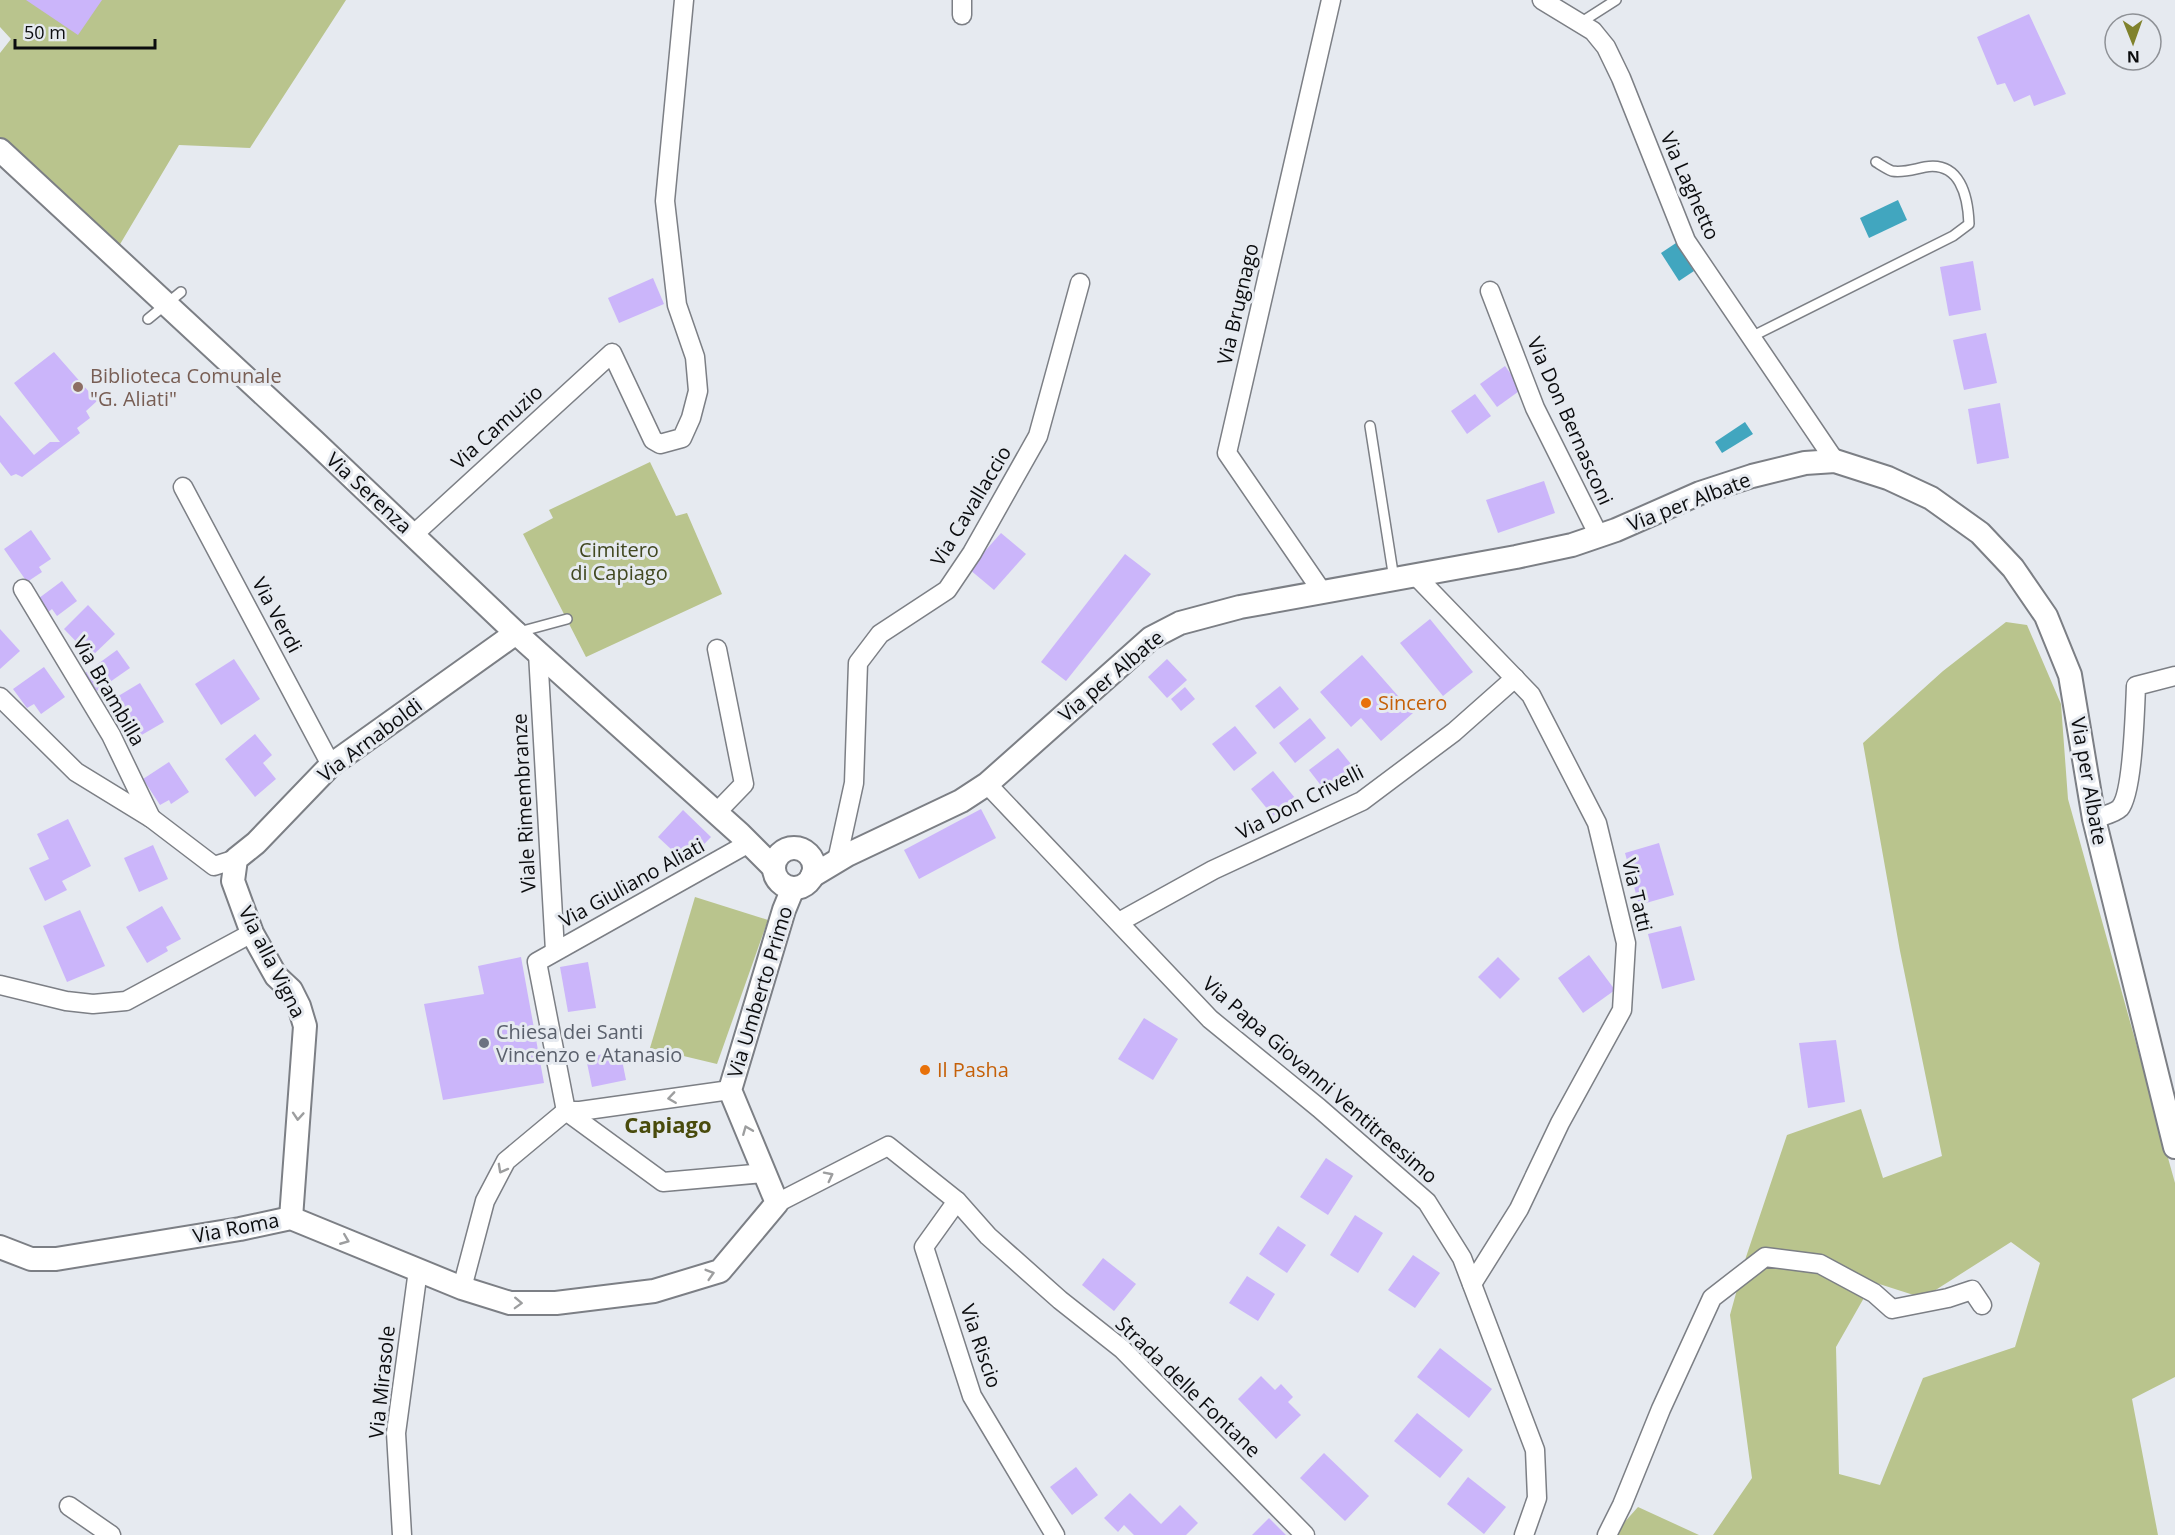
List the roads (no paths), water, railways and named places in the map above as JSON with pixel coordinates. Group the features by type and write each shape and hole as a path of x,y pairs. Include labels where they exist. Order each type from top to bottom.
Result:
{"street":[{"name":"Via Camuzio","path":"413,535 612,353 653,440 660,444 682,438 692,418 698,391 694,357 677,305 665,201 684,0"},
{"name":"Via Brugnago","path":"1323,592 1227,453 1331,0"},
{"name":"Via Laghetto","path":"1542,0 1593,31 1606,47 1621,78 1686,241 1835,461"},
{"name":"Via Serenza","path":"0,150 174,298 413,535 516,633 716,813 745,838 778,859"},
{"name":"Via Cavallaccio","path":"842,856 854,783 858,663 880,634 947,590 972,553 1038,436 1080,284"},
{"name":"Via Don Bernasconi","path":"1490,291 1535,408 1599,536"},
{"name":"Via per Albate","path":"811,866 842,856 961,801 987,783 1150,638 1180,623 1198,617 1323,592 1572,545 1660,513 1700,493 1752,476 1805,463 1835,461 1888,477 1931,498 1980,533 2013,568 2046,616 2070,675 2094,819 2175,1147"},
{"name":"Via Verdi","path":"183,487 331,765"},
{"name":"Via Tatti","path":"1405,578 1531,695 1597,823 1626,943 1622,1010 1560,1123 1519,1209 1472,1284"},
{"name":"Via Brambilla","path":"23,589 111,735 151,818"},
{"name":"Via Arnaboldi","path":"236,860 256,843 331,765 516,633"},
{"path":"716,813 744,784 717,650"},
{"name":"Viale Rimembranze","path":"538,653 555,951"},
{"path":"2094,819 2119,809 2126,796 2136,686 2175,676"},
{"name":"Via Don Crivelli","path":"1119,922 1213,870 1362,801 1454,732 1515,678"},
{"path":"0,697 76,772 151,818 214,866 236,860"},
{"name":"Via Papa Giovanni Ventitreesimo","path":"987,783 1210,1018 1319,1107 1427,1202 1462,1258 1535,1450 1537,1498 1524,1535"},
{"name":"Via Giuliano Aliati","path":"566,1111 537,962 745,838"},
{"path":"798,848 811,866 804,886 793,888 782,885 777,879 778,859 798,848"},
{"name":"Via alla Vigna","path":"236,860 233,881 252,933 276,976 291,990 305,1026 291,1218"},
{"name":"Via Umberto Primo","path":"777,1203 730,1090 784,910 793,888"},
{"path":"0,985 66,1001 93,1004 126,1001 252,933"},
{"path":"730,1090 566,1111 506,1161 485,1201 462,1288 510,1303 556,1303 654,1291 720,1271 777,1203"},
{"path":"566,1111 663,1182 765,1173"},
{"name":"Strada delle Fontane","path":"777,1203 888,1146 957,1201 988,1236 1060,1300 1122,1349 1305,1535"},
{"name":"Via Riscio","path":"957,1201 924,1247 972,1396 1055,1535"},
{"name":"Via Roma","path":"0,1247 31,1259 56,1259 240,1229 291,1218 462,1288"},
{"path":"1607,1535 1712,1298 1765,1257 1820,1264 1874,1293 1893,1309 1948,1298 1972,1290 1982,1305"},
{"name":"Via Mirasole","path":"402,1535 396,1433 418,1270"},
{"path":"69,1506 111,1535"}],"lane":[{"path":"1579,23 1616,0"},
{"path":"1751,337 1953,236 1969,224 1961,182 1944,168 1927,167 1904,172 1890,170 1876,162"},
{"path":"148,319 174,298"},
{"path":"1370,426 1405,578"},
{"path":"516,633 567,619"}],"water":[{"path":"1898,200 1907,220 1869,238 1860,218"},
{"path":"1676,243 1694,271 1679,281 1661,253"},
{"path":"1745,422 1753,434 1722,453 1715,442"}],"place":[{"name":"Biblioteca Comunale \"G. Aliati\"","path":"78,387"},
{"name":"Sincero","path":"1366,703"},
{"name":"Chiesa dei Santi Vincenzo e Atanasio","path":"484,1043"},
{"name":"Il Pasha","path":"925,1070"}],"district":[{"name":"Capiago","path":"668,1125"}],"park label":[{"name":"Cimitero di Capiago","path":"619,562"}]}
